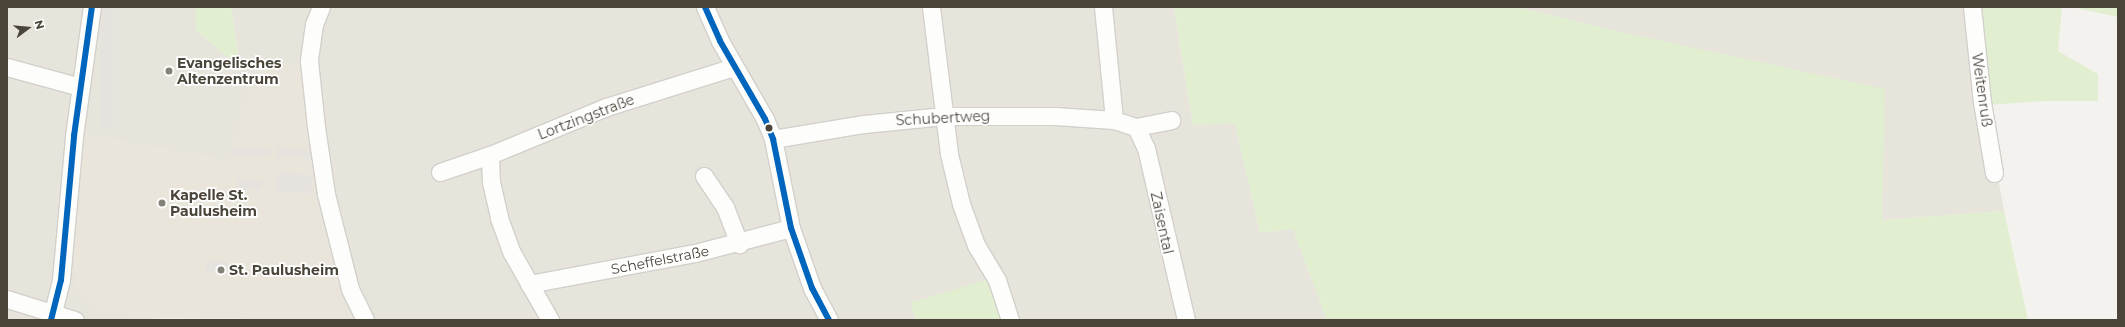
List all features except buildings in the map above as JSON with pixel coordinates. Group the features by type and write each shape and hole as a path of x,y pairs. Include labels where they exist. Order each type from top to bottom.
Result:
{"street":[{"path":"52,316 61,280 67,203 80,87 92,7"},
{"path":"321,7 314,24 309,61 316,127 326,194 348,282 364,320"},
{"path":"705,7 734,67 757,103 773,139 790,228 812,288 829,320"},
{"path":"931,7 949,154 961,204 976,245 997,280 1010,320"},
{"path":"1103,7 1114,120 1136,128 1171,120"},
{"name":"Weitenruß","path":"1972,7 1982,102 1994,173"},
{"path":"7,67 80,87"},
{"name":"Lortzingstraße","path":"440,172 490,155 606,107 734,67"},
{"name":"Schubertweg","path":"773,139 864,124 944,116 1055,116 1114,120"},
{"name":"Zaisental","path":"1136,128 1146,148 1186,320"},
{"path":"490,155 491,182 499,218 512,253 550,320"},
{"path":"704,176 725,207 739,244"},
{"name":"Scheffelstraße","path":"529,284 739,244 790,228"},
{"path":"7,299 52,316 75,320"}],"shaded area":[{"path":"7,7 196,7 196,30 240,68 231,7 1174,7 1193,125 1235,122 1260,233 1293,229 1327,320 354,320 338,278 230,162 103,139 82,139 75,236 78,294 146,318 174,320 7,320"},
{"path":"100,7 113,7 113,128 100,128"},
{"path":"1517,7 1975,7 1985,105 2004,211 1882,220 1616,31"},
{"path":"280,64 303,64 338,278 354,320 146,318 100,310 78,295 75,236 82,139 103,139 230,162 248,88 258,73"},
{"path":"233,146 270,148 270,156 231,156"},
{"path":"276,148 313,150 312,159 276,157"},
{"path":"277,172 313,175 311,194 275,191"},
{"path":"238,178 262,180 261,190 237,188"},
{"path":"206,261 228,261 228,272 206,272"}],"green space":[{"path":"196,7 231,7 240,68 196,30"},
{"path":"1174,7 1517,7 1616,31 1885,89 1882,220 2004,211 2028,320 1327,320 1293,229 1260,233 1235,123 1193,125"},
{"path":"1975,7 2062,7 2058,51 2098,74 2098,101 2045,101 1985,105"},
{"path":"2072,7 2118,7 2118,17"},
{"path":"989,279 1001,320 916,320 910,303"}],"transit line":[{"path":"51,320 61,280 74,136 92,7"},
{"path":"705,7 720,41 765,119 773,139 791,228 812,288 829,320"}],"place":[{"name":"Evangelisches Altenzentrum","path":"169,71"},
{"name":"Kapelle St. Paulusheim","path":"162,203"},
{"name":"St. Paulusheim","path":"221,270"}]}
